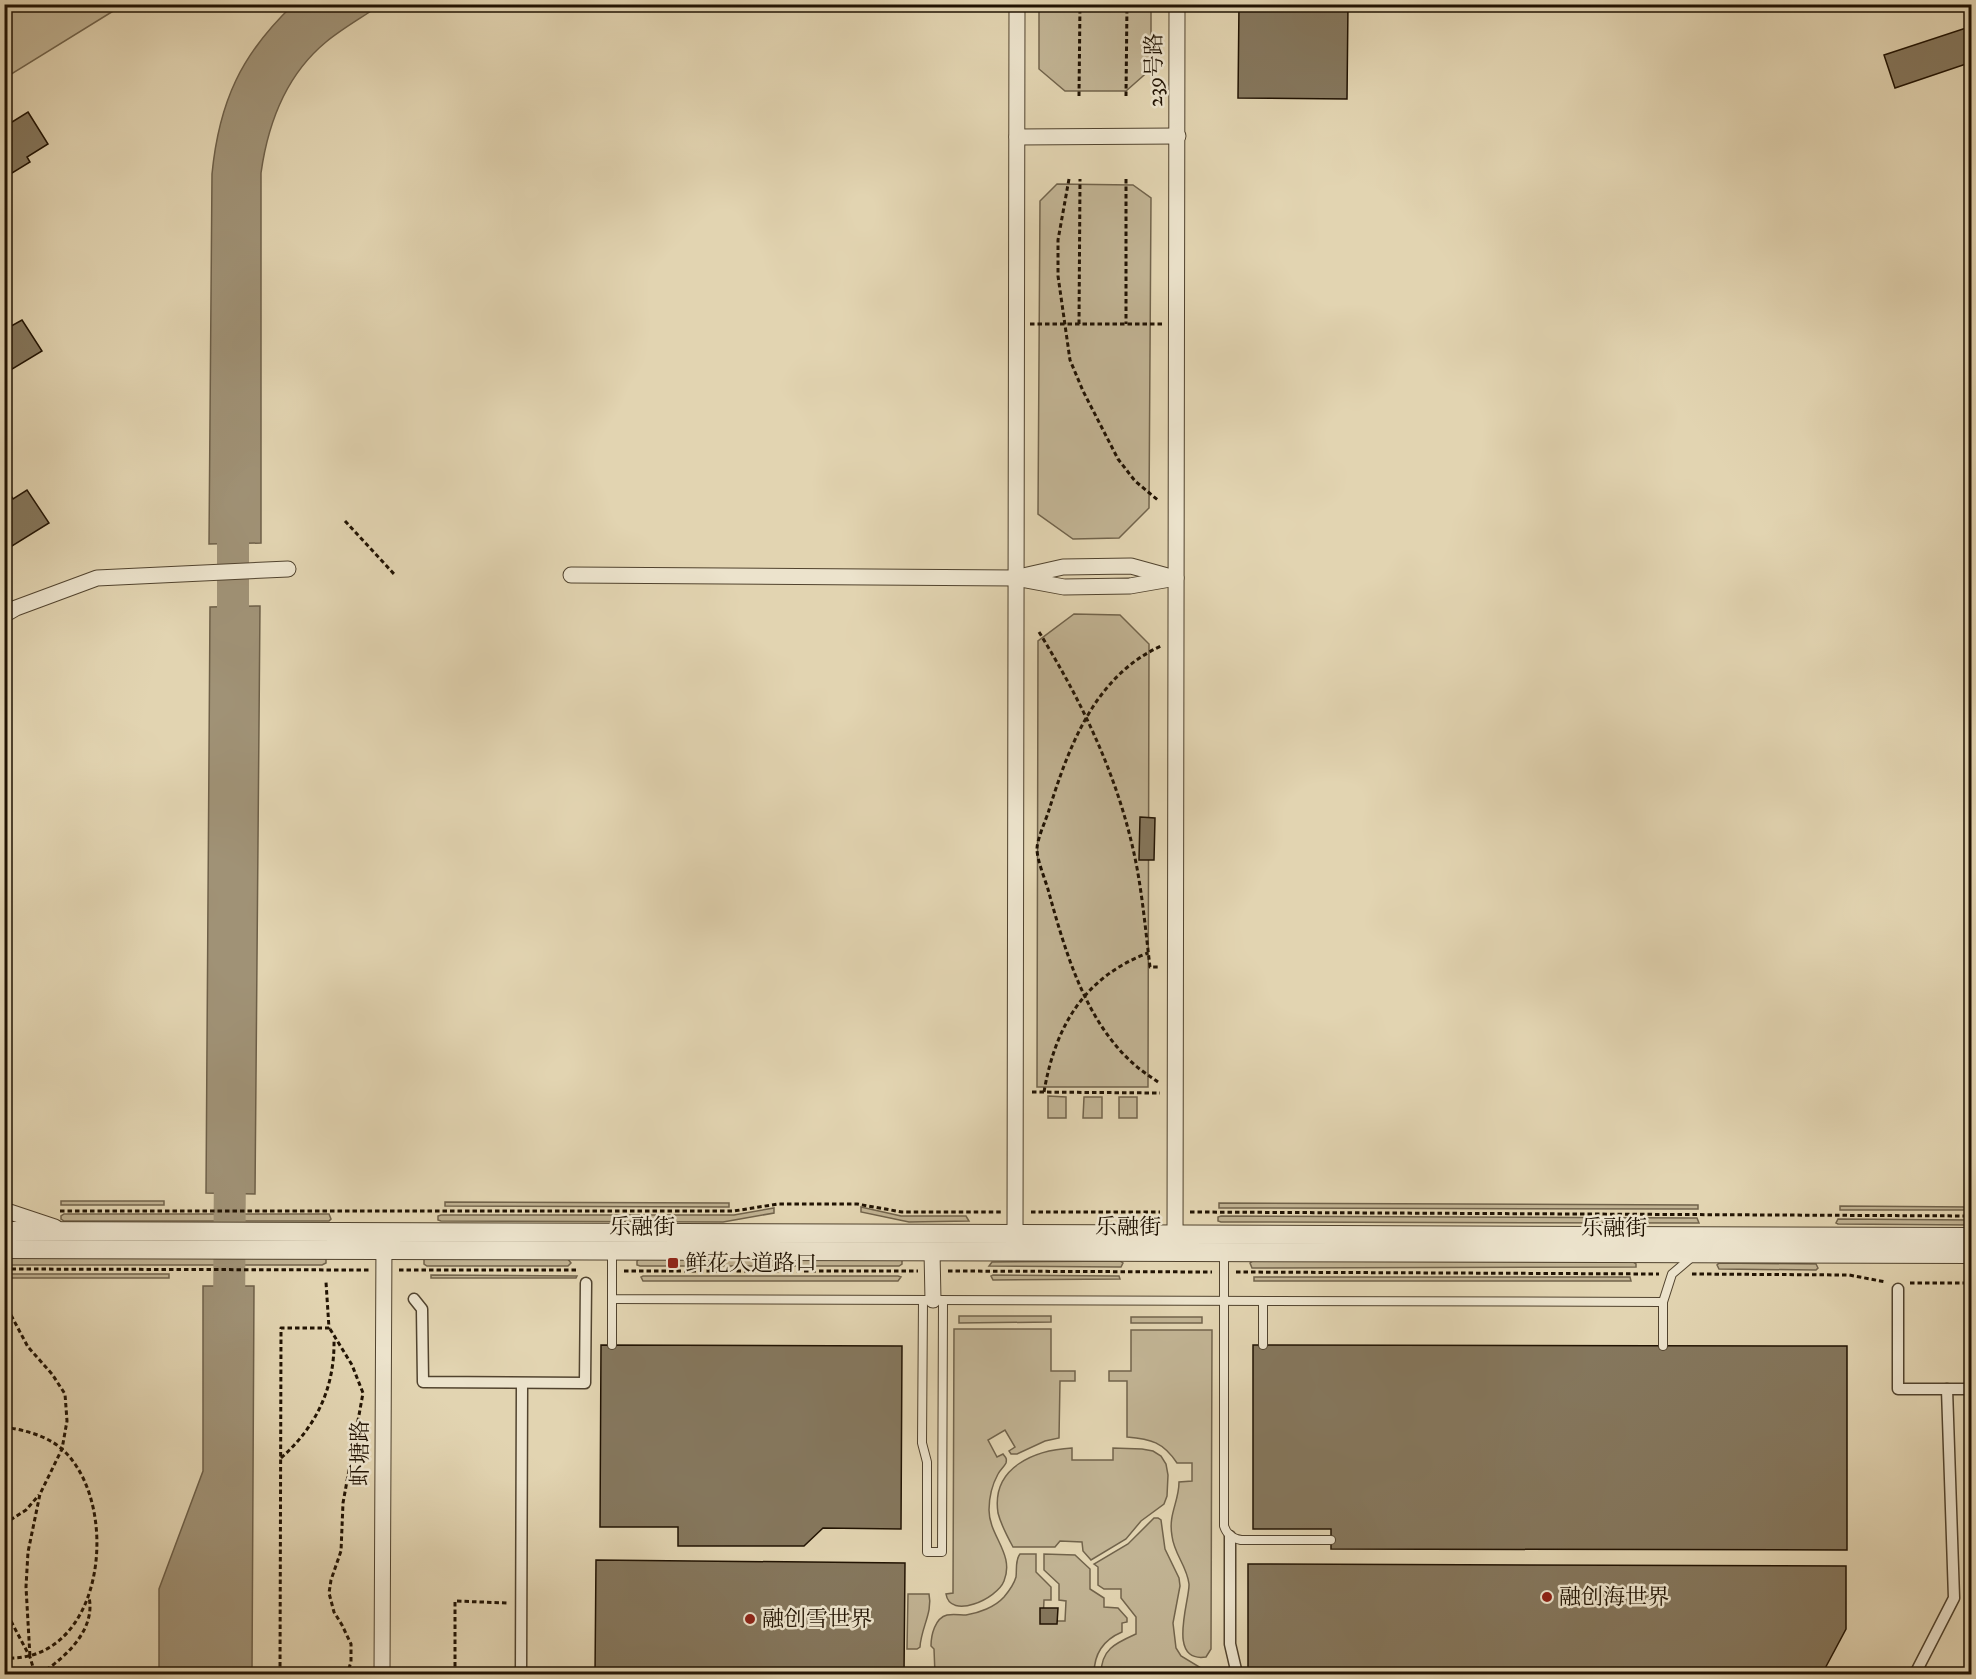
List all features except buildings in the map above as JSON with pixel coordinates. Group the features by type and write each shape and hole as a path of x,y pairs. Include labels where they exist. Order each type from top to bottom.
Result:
{"street":[{"path":"1015,1242 1017,4"},
{"name":"239号路","path":"1174,1243 1177,4"},
{"path":"1017,137 1178,136"},
{"path":"571,575 1015,578 1064,567 1131,566 1176,578"},
{"path":"4,615 16,608 97,578 288,569"},
{"path":"4,1210 70,1231"},
{"path":"4,1231 70,1231 175,1240"},
{"name":"乐融街","path":"175,1240 285,1232 385,1232 612,1242 932,1251 1015,1242"},
{"name":"虾塘路","path":"382,1674 383,1250 385,1232"},
{"name":"乐融街","path":"175,1240 285,1250 383,1250 612,1242 1174,1243 1971,1237"},
{"path":"4,1249 175,1240"},
{"name":"乐融街","path":"1174,1243 1224,1252 1971,1254"},
{"path":"932,1251 933,1300"},
{"path":"414,1299 422,1309 423,1382 585,1383 586,1283"},
{"path":"1899,1286 1899,1389 1971,1389"},
{"path":"521,1674 522,1384"},
{"path":"1915,1674 1954,1598 1947,1389"},
{"path":"1230,1536 1230,1644 1237,1674"}],"lane":[{"path":"612,1242 612,1345"},
{"path":"1224,1252 1224,1526 1230,1536 1241,1540 1331,1540"},
{"path":"1663,1346 1663,1302 1671,1274 1697,1252"},
{"path":"612,1299 1663,1302"},
{"path":"933,1300 942,1552 927,1552 927,1462 922,1443 933,1300"},
{"path":"1263,1301 1263,1346"}],"path":[{"path":"1079,96 1080,4"},
{"path":"1126,4 1126,96"},
{"path":"1069,179 1058,240 1058,276 1070,360 1083,391 1118,459 1135,481 1177,516"},
{"path":"1079,324 1080,179"},
{"path":"1126,179 1126,324"},
{"path":"1017,324 1177,324"},
{"path":"345,521 394,574"},
{"path":"1039,632 1087,716 1107,765 1134,854 1144,910 1150,967 1175,967"},
{"path":"1174,1093 1136,1066 1100,1023 1084,995 1057,922 1037,849 1061,770 1075,736 1087,716 1108,686 1130,666 1153,650 1176,639"},
{"path":"1044,1092 1047,1070 1056,1046 1067,1020 1084,995 1132,959 1148,953"},
{"path":"1015,1091 1174,1093"},
{"path":"56,1211 734,1211 778,1204 857,1204 902,1212 1971,1216"},
{"path":"4,1269 1849,1275 1888,1283"},
{"path":"326,1282 329,1328 352,1365 363,1393 343,1503 341,1551 329,1593 334,1612 351,1644 351,1662 347,1674"},
{"path":"1899,1286 1971,1283"},
{"path":"4,1302 28,1347 52,1374 65,1394 67,1421 62,1449 40,1494 28,1552 26,1587 30,1657"},
{"path":"280,1674 281,1328 329,1328"},
{"path":"281,1458 303,1436 320,1410 332,1374 334,1337"},
{"path":"4,1427 41,1437 56,1444 78,1469 87,1487 96,1523 97,1557 89,1596 78,1620 68,1632 57,1642 30,1657 4,1658"},
{"path":"4,1524 26,1510 40,1494"},
{"path":"40,1674 70,1650 82,1634 89,1617 91,1604 89,1596"},
{"path":"455,1674 455,1601 522,1603"},
{"path":"4,1608 30,1657 35,1674"}],"shaded area":[{"path":"5,4 123,4 123,5 5,78"},
{"path":"294,4 380,5 326,42 300,69 281,101 268,136 261,173 261,543 209,544 212,174 215,148 220,124 236,81 260,42"},
{"path":"1039,5 1151,5 1151,69 1126,91 1065,91 1039,69"},
{"path":"1057,184 1133,185 1151,198 1149,508 1119,538 1073,539 1038,514 1040,201"},
{"path":"260,606 255,1194 206,1193 210,607"},
{"path":"1074,614 1120,615 1149,644 1148,1087 1037,1087 1038,641"},
{"path":"1048,1096 1066,1097 1066,1118 1048,1118"},
{"path":"1084,1097 1102,1097 1102,1118 1083,1118"},
{"path":"1119,1097 1137,1097 1137,1118 1119,1118"},
{"path":"61,1201 164,1201 164,1205 61,1205"},
{"path":"445,1202 729,1203 729,1207 445,1206"},
{"path":"1219,1203 1698,1205 1698,1209 1219,1208"},
{"path":"1840,1206 1971,1207 1972,1210 1840,1210"},
{"path":"861,1207 901,1216 966,1216 969,1221 909,1222 861,1212"},
{"path":"774,1208 774,1213 723,1222 438,1220 438,1216 441,1215 734,1215"},
{"path":"64,1214 329,1214 331,1219 329,1221 64,1221 61,1216"},
{"path":"1218,1217 1697,1218 1699,1223 1221,1222 1218,1221"},
{"path":"1838,1219 1971,1220 1972,1225 1838,1224 1836,1223"},
{"path":"4,1258 322,1258 326,1259 326,1263 322,1265 5,1265"},
{"path":"427,1258 567,1258 571,1263 568,1266 427,1266 424,1260"},
{"path":"640,1258 899,1259 902,1264 899,1266 640,1266 637,1265 637,1261"},
{"path":"1120,1261 1123,1263 1121,1267 989,1266 992,1262"},
{"path":"1253,1261 1633,1262 1636,1267 1252,1268 1250,1263"},
{"path":"1719,1263 1816,1264 1818,1268 1816,1270 1719,1269 1717,1265"},
{"path":"6,1274 169,1274 169,1278 7,1278"},
{"path":"431,1275 577,1276 576,1278 431,1278"},
{"path":"991,1276 1119,1276 1120,1279 993,1280"},
{"path":"641,1277 901,1277 898,1281 643,1281"},
{"path":"1254,1277 1630,1277 1631,1281 1254,1281"},
{"path":"203,1286 254,1286 252,1674 159,1674 159,1589 203,1471"},
{"path":"959,1316 1051,1316 1051,1322 959,1323"},
{"path":"1131,1317 1202,1317 1202,1323 1131,1323"},
{"path":"954,1329 1051,1329 1051,1371 1075,1371 1075,1381 1060,1381 1059,1438 1045,1441 1017,1454 1011,1454 1009,1451 1015,1447 1005,1430 988,1440 997,1457 1003,1454 1006,1459 990,1496 989,1510 993,1528 1004,1554 1007,1571 1000,1588 993,1594 984,1600 964,1606 949,1602 946,1594 953,1593"},
{"path":"1131,1330 1212,1330 1211,1649 1206,1657 1194,1656 1187,1650 1183,1641 1189,1584 1186,1571 1173,1542 1171,1528 1179,1482 1192,1481 1192,1463 1177,1463 1167,1450 1156,1443 1127,1437 1127,1381 1109,1381 1109,1371 1131,1371"},
{"path":"1072,1448 1072,1460 1113,1460 1113,1448 1153,1451 1161,1456 1166,1464 1167,1496 1164,1504 1141,1521 1126,1539 1091,1560 1083,1551 1082,1542 1060,1541 1055,1547 1013,1547 998,1513 1001,1484 1009,1473 1030,1457 1058,1449"},
{"path":"1154,1518 1161,1520 1165,1549 1179,1578 1180,1586 1173,1623 1176,1648 1181,1656 1211,1674 1101,1674 1104,1658 1111,1648 1136,1634 1136,1617 1121,1598 1121,1589 1104,1589 1098,1585 1098,1567 1094,1564 1128,1544"},
{"path":"1020,1554 1036,1554 1036,1572 1051,1587 1051,1600 1044,1600 1043,1621 1065,1621 1066,1601 1059,1600 1059,1584 1044,1570 1044,1554 1075,1555 1090,1569 1090,1589 1104,1598 1104,1607 1118,1608 1127,1618 1127,1622 1122,1623 1122,1632 1115,1635 1101,1648 1094,1667 1094,1674 935,1674 934,1649 931,1646 933,1632 939,1620 947,1615 976,1613 1000,1601 1015,1580"},
{"path":"908,1594 929,1594 928,1614 920,1647 917,1649 907,1649"}],"waterway":[{"path":"233,501 233,650"},
{"path":"229,1328 230,1152"}],"place":[{"name":"鲜花大道路口","path":"673,1263"},
{"name":"融创海世界","path":"1547,1597"},
{"name":"融创雪世界","path":"750,1619"}]}
